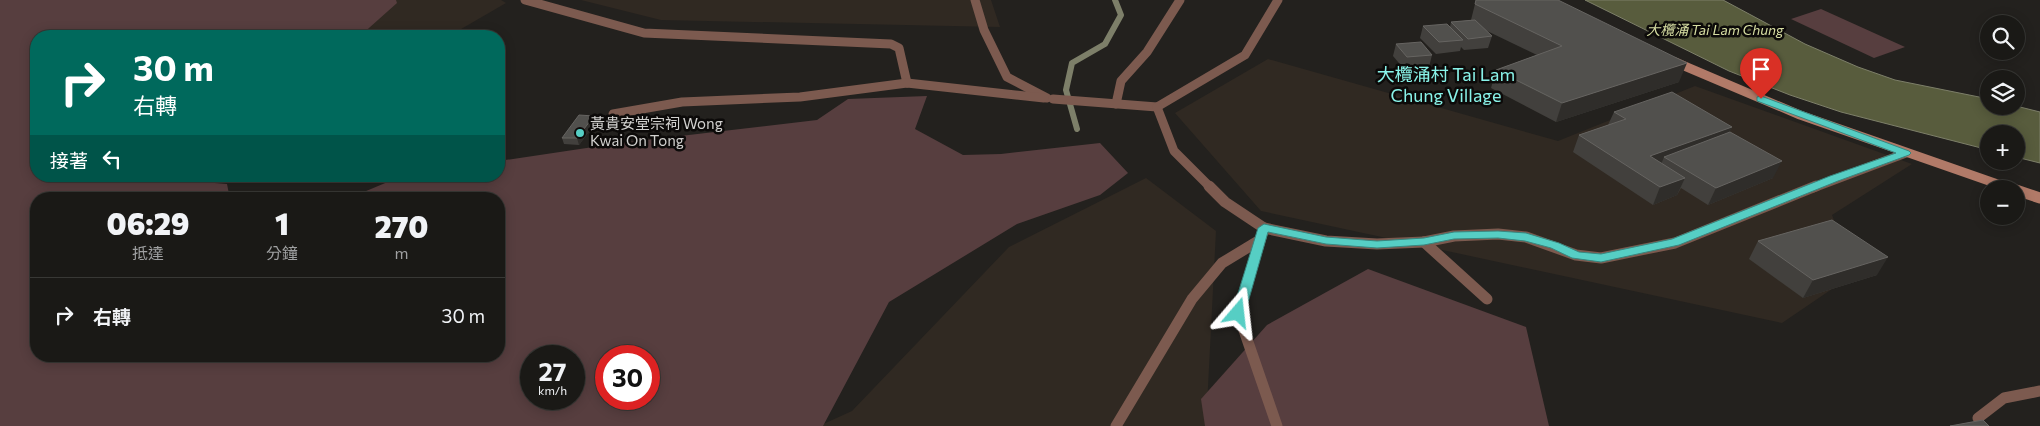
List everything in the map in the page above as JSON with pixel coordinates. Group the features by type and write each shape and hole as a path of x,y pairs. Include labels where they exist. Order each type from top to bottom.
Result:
{"street":[{"path":"525,0 644,32 891,44 899,48 907,82"},
{"path":"974,0 984,30 1007,77 1048,98"},
{"path":"1116,104 1121,81 1147,52 1180,0"},
{"path":"613,114 682,102 800,97 907,82 1096,103 1158,107 1245,55 1278,0"},
{"path":"1670,60 1724,85 1906,153 1988,180"},
{"path":"1158,107 1174,151 1226,202 1264,228 1326,241 1377,244 1424,242 1454,236 1498,234 1526,237 1576,255 1601,258 1675,243 1834,179 1906,153"},
{"path":"2025,193 2040,198"},
{"path":"1264,228 1238,313 1277,426"},
{"path":"1116,426 1192,299 1222,263 1260,240"},
{"path":"1424,242 1486,299"},
{"path":"1978,418 2004,398 2040,391"}],"shaded area":[{"path":"0,0 396,0 397,3 367,30 30,30 30,182 203,182 227,184 229,192 30,192 30,362 505,362 505,192 364,192 388,182 505,182 505,160 620,143 817,120 848,99 927,96 915,129 963,155 1001,154 1100,143 1128,173 1100,195 1017,224 889,302 823,426 0,426"},
{"path":"369,0 501,0 506,3 459,30 329,30"},
{"path":"581,0 991,0 1000,27 661,20"},
{"path":"1821,9 1905,47 1874,58 1791,19"},
{"path":"1268,59 1558,141 1695,86 1912,164 1832,215 1854,274 1782,323 1261,211 1175,113"},
{"path":"1146,178 1216,231 1206,426 819,426 852,411 1009,247"},
{"path":"1368,269 1526,327 1549,426 1205,426 1201,399 1267,325"}],"water":[{"name":"大欖涌 Tai Lam Chung","path":"1585,0 1723,0 1805,44 1858,67 1895,80 1980,97 1980,115 2025,115 2025,108 2040,112 2040,163 2025,159 2025,125 1980,125 1980,148 1841,112 1790,95 1729,71"}],"building":[{"path":"1476,0 1558,0 1687,63 1562,103 1496,70 1562,46 1475,4"},
{"path":"1475,20 1492,36 1468,39 1451,22"},
{"path":"1447,24 1463,40 1439,42 1423,26"},
{"path":"1421,42 1432,55 1407,57 1396,44"},
{"path":"1672,92 1732,127 1650,156 1685,178 1660,187 1579,135 1626,119 1614,112"},
{"path":"579,115 594,116 577,138 562,138"},
{"path":"1730,132 1782,161 1716,188 1664,157"},
{"path":"1832,220 1888,257 1813,280 1758,241"},
{"path":"1983,420 1989,426 1950,426"}],"waterway":[{"path":"1077,129 1066,90 1072,63 1105,44 1121,15 1115,0"}],"place":[{"name":"黃貴安堂宗祠 Wong Kwai On Tong","path":"580,133"}],"district":[{"name":"大欖涌村 Tai Lam Chung Village","path":"1446,85"}],"route":[{"path":"1238,313 1264,228 1326,241 1377,244 1424,242 1454,236 1498,234 1526,237 1576,255 1601,258 1675,243 1834,179 1906,153 1872,142 1761,99"}]}
